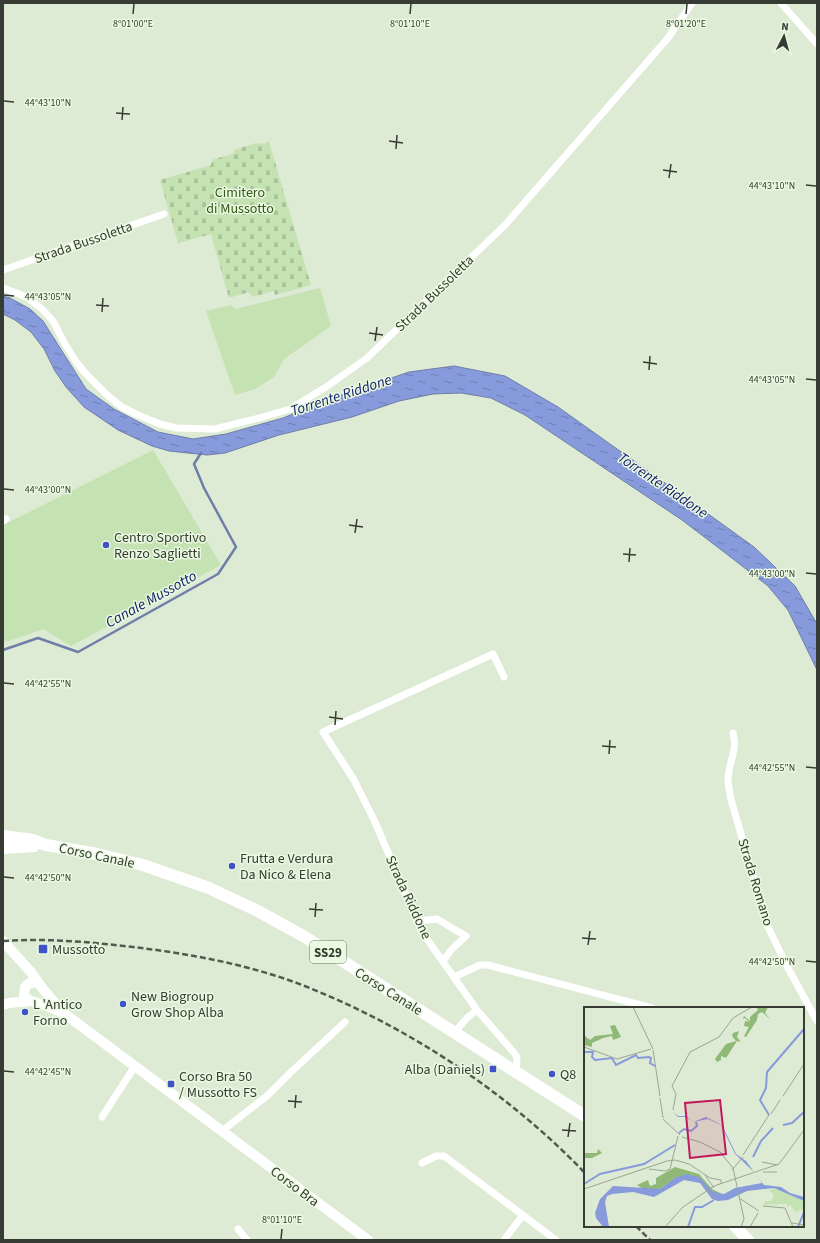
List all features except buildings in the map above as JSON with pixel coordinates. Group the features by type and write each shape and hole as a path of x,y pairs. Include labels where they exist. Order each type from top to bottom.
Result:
{"main road":[{"name":"Corso Canale","path":"5,842 46,845 98,854 144,865 209,888 256,910 305,937 584,1115"},
{"path":"736,1227 748,1240"}],"street":[{"name":"Strada Bussoletta","path":"3,288 28,298 42,309 53,321 65,344 77,363 87,375 107,395 138,415 160,424 176,428 215,429 290,409 326,387 367,358 506,224 668,38 692,3"},
{"path":"781,3 817,44"},
{"name":"Strada Bussoletta","path":"3,270 164,214"},
{"name":"Strada Riddone","path":"504,677 493,654 323,732 354,780 375,822 422,932 477,1010 515,1054 517,1058 516,1072"},
{"name":"Strada Romano","path":"733,734 735,742 734,754 728,779 730,796 767,925 788,968 817,1021"},
{"path":"417,921 437,919 466,936 451,950 443,961"},
{"name":"Corso Bra","path":"3,941 65,1014 368,1240"},
{"name":"Corso Bra","path":"6,1004 25,988 26,974 21,962"},
{"path":"454,977 480,965 488,965 648,1007"},
{"path":"33,982 41,987 43,995 40,1000 33,1002 26,998 25,988 33,982"},
{"name":"Corso Bra","path":"6,1004 33,1002 65,1014"},
{"path":"454,1033 467,1018 477,1010"},
{"path":"222,1131 268,1095 345,1022"},
{"path":"102,1117 134,1066"},
{"path":"422,1163 436,1156 444,1156 556,1240"},
{"path":"504,1240 523,1215"},
{"path":"238,1229 247,1240"}],"green space":[{"name":"Cimitero di Mussotto","path":"269,142 311,285 275,295 274,291 252,297 251,294 249,295 249,292 229,298 211,234 178,243 160,180 211,165 213,162 212,160 235,153 234,150 256,143 263,144"},
{"path":"320,288 331,326 284,359 274,377 255,389 235,395 206,311 231,305 236,309"},
{"name":"Centro Sportivo Renzo Saglietti","path":"153,450 221,565 71,646 43,629 6,642 3,637 3,525"}],"water":[{"name":"Torrente Riddone","path":"3,296 10,298 30,309 43,321 86,389 114,409 158,432 193,439 226,434 283,418 327,400 409,372 454,366 505,376 558,407 754,547 795,586 817,624 817,670 788,610 768,586 682,520 525,415 491,398 461,393 433,394 399,401 352,417 279,435 225,453 207,455 169,451 152,446 118,430 84,407 66,387 55,371 44,349 31,332 15,320 3,314"}],"waterway":[{"name":"Canale Mussotto","path":"3,650 38,638 78,652 218,574 236,547 204,488 194,464 201,453"}],"railway":[{"path":"3,941 52,940 84,942 178,953 247,967 312,989 350,1005 387,1024 423,1044 458,1067 492,1091 524,1117 556,1144 584,1172"},
{"path":"637,1227 650,1240"}],"place":[{"name":"Centro Sportivo Renzo Saglietti","path":"106,545"},
{"name":"Frutta e Verdura Da Nico & Elena","path":"232,866"},
{"name":"Mussotto","path":"43,949"},
{"name":"New Biogroup Grow Shop Alba","path":"123,1004"},
{"name":"L 'Antico Forno","path":"25,1012"},
{"name":"Alba (Daniels)","path":"493,1069"},
{"name":"Q8","path":"552,1074"},
{"name":"Corso Bra 50 / Mussotto FS","path":"171,1084"}]}
